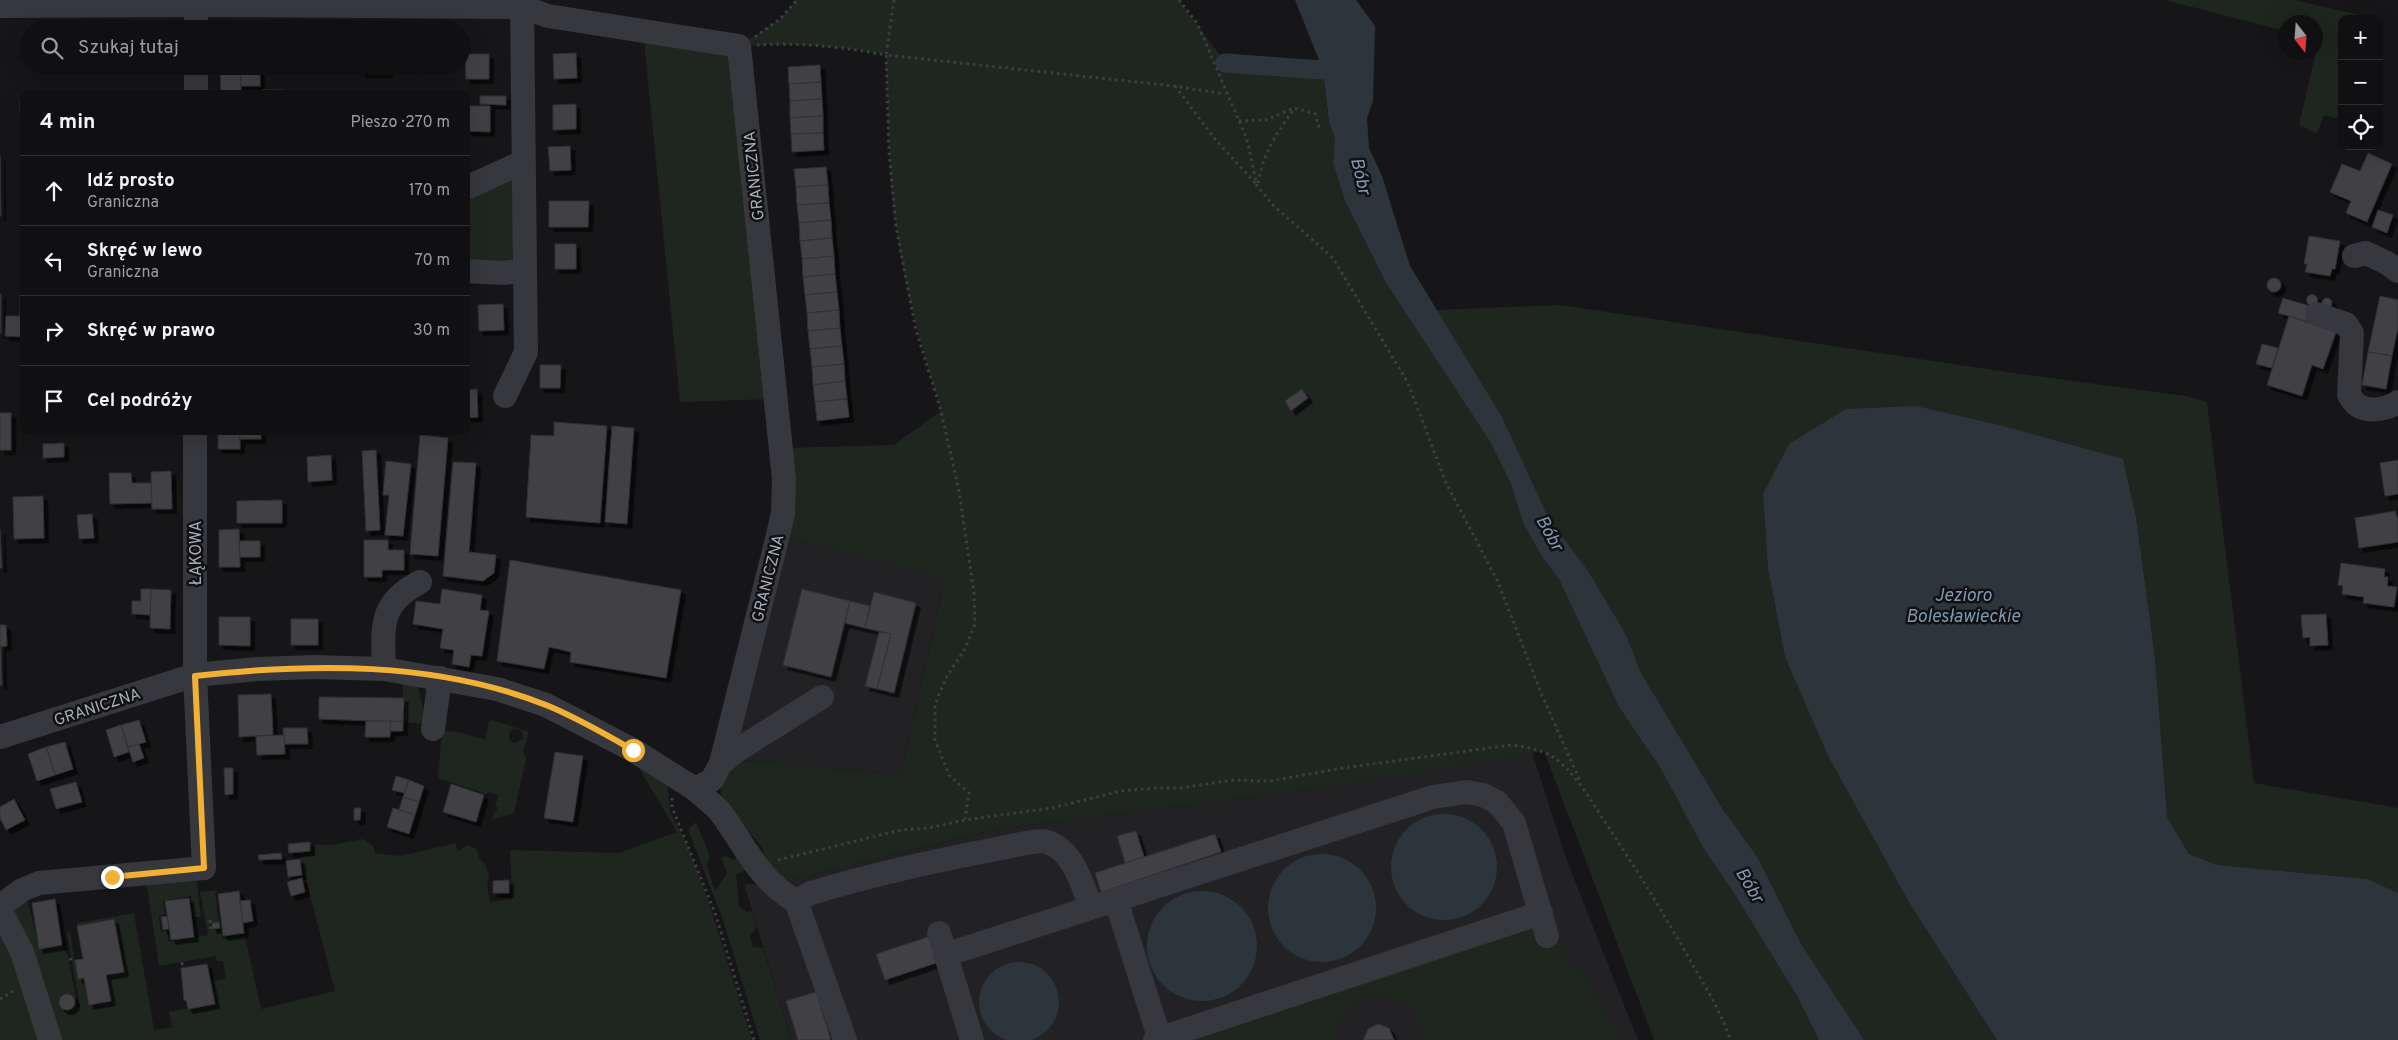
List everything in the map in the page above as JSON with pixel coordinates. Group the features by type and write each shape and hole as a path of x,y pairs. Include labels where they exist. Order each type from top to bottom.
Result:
{"street":[{"path":"0,6 196,2 523,4 548,16 739,46"},
{"path":"196,2 196,20"},
{"path":"505,396 526,352 523,4"},
{"name":"GRANICZNA","path":"0,737 195,676 257,669 315,667 384,670 497,688 546,705 601,732 695,789 712,780 721,763 783,513 784,479 739,46"},
{"path":"196,75 196,90"},
{"path":"470,186 523,162"},
{"path":"2354,256 2366,253 2387,263 2398,271"},
{"path":"470,271 503,273 525,270"},
{"path":"2317,314 2346,324 2352,333 2349,395 2358,406 2376,409 2390,407 2398,402"},
{"name":"ŁĄKOWA","path":"195,435 195,676"},
{"path":"384,670 384,619 393,602 403,591 420,582"},
{"path":"0,906 22,890 39,884 204,868 195,676"},
{"path":"433,729 440,678"},
{"path":"721,763 739,749 822,698"},
{"path":"695,789 720,811 751,858 772,884 780,892 796,901 845,1040"},
{"path":"972,1040 942,944 1116,900 1433,797 1467,792 1483,795 1497,802 1514,823 1548,936"},
{"path":"796,901 820,890 917,865 1020,845 1046,842 1064,852 1078,873 1091,907"},
{"path":"1116,900 1158,1039 1541,913"},
{"path":"0,910 22,952 50,1040"}],"path":[{"path":"739,46 780,19 797,0"},
{"path":"894,0 886,55 889,152 896,227 916,330 941,411 959,491 974,593 974,624 965,649 947,676 935,704 935,740 949,774 969,793 965,820"},
{"path":"1179,0 1196,23 1247,139 1257,186"},
{"path":"739,46 789,43 846,47 886,55 1174,86 1226,94"},
{"path":"1174,86 1237,166 1274,206 1333,258 1408,383 1446,483 1497,580 1542,694 1582,786"},
{"path":"1239,121 1266,120 1294,108 1315,114 1320,130"},
{"path":"1257,186 1261,165 1268,147 1294,108"},
{"path":"671,773 672,807 715,913 754,1040"},
{"path":"210,920 212,929"}],"shaded area":[{"path":"797,0 1179,0 1225,62 1323,70 1328,117 1335,138 1333,163 1345,201 1386,283 1492,444 1511,484 1523,523 1559,578 1619,707 1661,769 1703,846 1737,895 1797,996 1819,1040 1654,1040 1544,751 1294,792 997,829 772,885 762,847 723,803 721,788 725,776 734,767 746,760 901,775 945,578 778,535 781,448 894,445 941,411 915,319 899,250 890,162 886,55 813,46 740,46 775,399 680,402 643,31 739,46 780,19"},
{"path":"2165,0 2295,0 2359,15 2338,15 2338,119 2324,115 2317,134 2299,125 2314,60 2323,60 2323,15 2278,15 2278,29"},
{"path":"513,177 516,255 510,262 470,264 470,193"},
{"path":"1560,305 2020,374 2185,396 2207,402 2254,783 2398,808 2398,893 2368,879 2217,865 2189,854 2167,817 2155,657 2136,517 2123,459 1763,494 1768,569 1785,657 1828,756 1910,904 1997,1040 1863,1040 1803,947 1790,920 1640,671 1612,611 1587,571 1553,530 1502,418 1436,310"},
{"path":"778,535 945,577 901,775 746,760 721,763"},
{"path":"403,680 417,681 426,724 403,722"},
{"path":"492,720 529,732 523,751 526,759 514,813 491,820 498,807 495,806 498,795 488,792 486,794 438,778 442,731 459,732 485,740 489,721","holes":["513,729 520,730 523,734 523,739 514,743 509,739 510,732"]},
{"path":"1532,752 1567,861 1638,1040 792,1040 744,884 772,885 997,829 1294,792"},
{"path":"642,764 667,780 670,812 687,844 709,903 752,1040 57,1040 12,914 17,899 54,888 27,898 39,948 62,945 68,956 76,999 70,994 62,995 58,1003 64,1010 77,1005 78,1008 80,1007 67,933 70,932 78,979 84,978 111,1000 106,975 114,919 77,926 77,923 134,913 154,1030 172,1027 169,1012 214,1004 211,982 226,979 223,961 217,961 216,956 159,966 146,879 196,876 201,917 194,917 191,896 163,901 165,914 159,916 161,932 167,931 169,942 208,935 200,892 217,890 217,893 215,893 219,922 210,924 210,929 220,928 222,939 245,936 261,1009 335,991 300,857 314,855 314,845 332,845 363,839 373,846 375,853 400,856 456,843 457,852 467,845 477,849 479,858 485,864 489,875 487,885 490,902 512,899 510,850 619,853 677,832 639,768"},
{"path":"696,822 710,856 707,866 715,891 727,873 721,858 726,856 735,861 738,849 750,869 736,874 739,906 746,912 752,911 757,927 750,936 753,947 763,948 792,1040 760,1040 723,920 688,829"},
{"path":"1521,925 1538,927 1547,944 1559,940 1568,963 1595,985 1595,999 1606,1006 1604,1012 1623,1040 1423,1040 1420,1025 1413,1013 1402,1003 1389,997 1376,995 1362,997 1351,1005 1340,1023 1337,1031 1337,1040 1304,1038 1298,1040 1190,1040"},
{"path":"0,937 7,940 42,1040 0,1040"}],"water":[{"name":"Bóbr","path":"1295,0 1356,0 1375,26 1373,101 1367,118 1369,148 1382,176 1410,266 1502,417 1553,528 1564,539 1588,571 1626,635 1640,671 1724,811 1757,857 1803,947 1864,1040 1819,1040 1797,996 1736,896 1703,847 1661,769 1619,707 1559,579 1543,558 1523,523 1511,484 1491,443 1386,283 1345,201 1333,163 1335,138 1329,122 1323,70"},
{"name":"Jezioro Bolesławieckie","path":"1916,406 2003,426 2123,459 2136,517 2155,657 2167,817 2189,854 2217,865 2368,879 2398,893 2398,1040 1997,1040 1910,904 1828,756 1785,657 1768,569 1763,494 1789,444 1846,409"},
{"path":"1444,814 1464,818 1482,829 1493,847 1497,867 1493,887 1482,905 1464,916 1444,920 1424,916 1406,905 1395,887 1391,867 1395,847 1406,829 1424,818"},
{"path":"1322,854 1343,858 1360,870 1372,887 1376,908 1372,929 1360,946 1343,958 1322,962 1301,958 1284,946 1272,929 1268,908 1272,887 1284,870 1301,858"},
{"path":"1202,891 1223,895 1241,907 1253,925 1257,946 1253,967 1241,985 1223,997 1202,1001 1181,997 1163,985 1151,967 1147,946 1151,925 1163,907 1181,895"},
{"path":"1011,963 1027,963 1041,969 1052,980 1058,994 1058,1010 1052,1024 1041,1035 1027,1041 1011,1041 997,1035 986,1024 980,1010 980,994 986,980 997,969"}],"building":[{"path":"576,53 577,78 554,79 553,54"},
{"path":"470,54 489,54 489,79 466,79 466,75 470,75"},
{"path":"820,65 821,82 789,84 788,67"},
{"path":"220,75 241,75 241,90 221,90"},
{"path":"241,75 260,75 260,86 241,86"},
{"path":"821,82 822,99 790,101 789,84"},
{"path":"480,96 506,96 506,105 480,104"},
{"path":"822,99 823,116 790,118 790,101"},
{"path":"576,104 576,129 553,130 553,105"},
{"path":"470,106 490,106 490,132 470,131"},
{"path":"823,116 823,133 791,134 790,118"},
{"path":"823,133 824,150 792,152 791,134"},
{"path":"570,146 571,170 550,171 548,147"},
{"path":"2368,153 2392,164 2367,222 2346,213 2351,201 2330,192 2342,164 2360,171"},
{"path":"0,156 1,216 0,216"},
{"path":"826,167 828,185 796,187 794,169"},
{"path":"828,185 829,203 797,205 796,187"},
{"path":"549,201 589,201 588,227 549,227"},
{"path":"829,203 831,220 799,223 797,205"},
{"path":"2378,210 2393,215 2387,233 2372,227"},
{"path":"831,220 832,238 800,241 799,223"},
{"path":"2309,236 2340,241 2335,269 2332,269 2330,276 2305,272 2307,264 2304,264"},
{"path":"832,238 834,256 802,259 800,241"},
{"path":"555,244 576,244 576,269 555,269"},
{"path":"834,256 835,274 803,277 802,259"},
{"path":"835,274 837,292 805,295 803,277"},
{"path":"2271,278 2277,278 2281,285 2277,292 2271,292 2267,288 2267,282"},
{"path":"837,292 839,310 807,313 805,295"},
{"path":"1,294 1,333 0,333"},
{"path":"2312,294 2318,300 2312,306 2306,300"},
{"path":"2380,296 2398,300 2398,327 2392,356 2368,352"},
{"path":"2283,298 2313,307 2309,322 2278,313"},
{"path":"2325,298 2329,298 2332,303 2331,307 2325,308 2322,305 2322,301"},
{"path":"503,304 504,330 479,331 478,305"},
{"path":"839,310 840,328 808,331 807,313"},
{"path":"6,316 20,316 20,337 5,336"},
{"path":"2289,316 2336,332 2323,369 2312,365 2302,396 2267,385"},
{"path":"840,328 842,346 810,349 808,331"},
{"path":"2262,344 2278,348 2272,368 2256,364"},
{"path":"842,346 844,364 812,367 810,349"},
{"path":"2368,352 2392,356 2386,389 2362,385"},
{"path":"844,364 845,381 813,385 812,367"},
{"path":"540,365 561,365 560,388 540,388"},
{"path":"845,381 847,399 815,402 813,385"},
{"path":"477,389 478,417 470,418 470,390"},
{"path":"1302,389 1308,398 1291,411 1285,401"},
{"path":"847,399 849,417 817,421 815,402"},
{"path":"0,413 11,413 11,450 0,450"},
{"path":"554,422 607,426 600,523 526,517 531,435 554,436"},
{"path":"612,426 634,428 627,524 605,522"},
{"path":"218,435 240,435 240,449 218,449"},
{"path":"240,435 261,435 261,439 240,439"},
{"path":"420,435 448,438 438,556 410,554"},
{"path":"64,443 64,457 43,458 43,444"},
{"path":"376,450 380,530 366,531 362,451"},
{"path":"331,455 332,480 308,482 307,457"},
{"path":"2398,460 2398,494 2385,496 2380,463"},
{"path":"386,461 411,464 403,536 385,535 389,495 383,495"},
{"path":"453,462 476,463 469,552 496,555 494,573 483,581 443,576"},
{"path":"171,471 172,509 152,509 151,472"},
{"path":"109,473 131,473 132,483 151,483 152,503 110,504"},
{"path":"43,496 44,538 14,539 13,497"},
{"path":"282,500 282,523 237,523 237,501"},
{"path":"2395,511 2398,520 2398,542 2359,548 2355,518"},
{"path":"92,514 94,538 79,539 77,515"},
{"path":"239,529 240,567 219,567 219,530"},
{"path":"0,530 2,568 0,568"},
{"path":"364,540 388,540 388,550 404,550 404,570 382,570 382,577 364,577"},
{"path":"239,541 260,541 260,557 240,557"},
{"path":"510,560 681,590 666,678 570,662 571,652 549,647 544,669 497,661"},
{"path":"2341,563 2385,569 2384,577 2388,577 2387,586 2397,587 2394,607 2363,603 2364,597 2342,594 2343,586 2338,585"},
{"path":"141,589 151,589 151,615 132,614 132,601 141,601"},
{"path":"151,589 171,590 170,629 150,628"},
{"path":"442,589 482,595 480,610 489,611 482,656 471,655 469,667 452,664 454,650 440,648 443,629 413,624 416,601 440,604"},
{"path":"802,589 850,601 831,677 783,665"},
{"path":"874,592 916,603 894,693 877,689 891,634 865,628"},
{"path":"850,601 870,606 865,628 845,623"},
{"path":"2326,614 2328,645 2310,646 2310,637 2303,638 2301,615"},
{"path":"219,617 250,617 250,646 219,645"},
{"path":"291,619 318,619 318,645 291,645"},
{"path":"0,625 6,625 7,646 0,647"},
{"path":"879,632 891,634 877,689 865,686"},
{"path":"1,647 2,685 0,685"},
{"path":"271,694 273,735 239,737 238,695"},
{"path":"319,697 404,698 403,722 319,719"},
{"path":"139,720 146,742 128,747 121,725"},
{"path":"366,721 391,721 390,737 365,737"},
{"path":"391,721 403,722 403,731 390,731"},
{"path":"121,725 129,752 114,757 106,730"},
{"path":"283,728 307,728 308,744 284,744"},
{"path":"284,735 285,754 257,755 256,736"},
{"path":"65,742 73,769 55,775 46,747"},
{"path":"139,744 144,758 133,762 128,747"},
{"path":"46,747 55,775 37,781 28,754"},
{"path":"555,752 583,756 573,822 544,818"},
{"path":"224,768 233,768 233,794 225,795"},
{"path":"396,776 409,780 404,793 392,790"},
{"path":"409,780 424,786 419,802 403,797"},
{"path":"76,782 82,802 56,809 50,789"},
{"path":"451,784 484,795 476,822 443,812"},
{"path":"403,797 419,802 415,815 399,810"},
{"path":"14,799 25,820 6,830 0,818 0,807"},
{"path":"354,808 361,808 360,820 354,820"},
{"path":"393,808 415,815 409,834 387,827"},
{"path":"1136,831 1144,857 1125,863 1117,836"},
{"path":"1215,834 1221,852 1101,892 1095,873"},
{"path":"310,842 310,851 289,853 288,844"},
{"path":"281,853 282,859 259,860 258,855"},
{"path":"300,859 302,875 288,877 286,861"},
{"path":"302,878 305,892 291,896 287,882"},
{"path":"509,880 509,893 493,893 493,881"},
{"path":"239,891 244,933 223,936 218,894"},
{"path":"189,898 194,937 171,940 165,901"},
{"path":"55,899 62,945 39,949 32,903"},
{"path":"250,900 253,921 243,923 240,901"},
{"path":"167,916 169,929 163,930 161,917"},
{"path":"114,919 124,972 106,975 111,1001 89,1005 84,978 78,979 75,960 83,959 77,926"},
{"path":"219,922 220,928 212,929 212,923"},
{"path":"931,936 939,962 885,980 876,954"},
{"path":"207,964 215,1004 188,1009 186,1000 184,1001 181,968"},
{"path":"816,992 831,1040 798,1040 786,1001"},
{"path":"67,994 73,996 75,1002 73,1008 67,1010 61,1008 59,1002 61,996"},
{"path":"1378,1024 1389,1028 1394,1040 1363,1040 1368,1029"}],"waterway":[{"path":"1225,63 1323,70"}],"route":[{"path":"112,877 204,868 195,676 257,669 315,667 384,670 440,678 497,688 546,705 633,750"}]}
